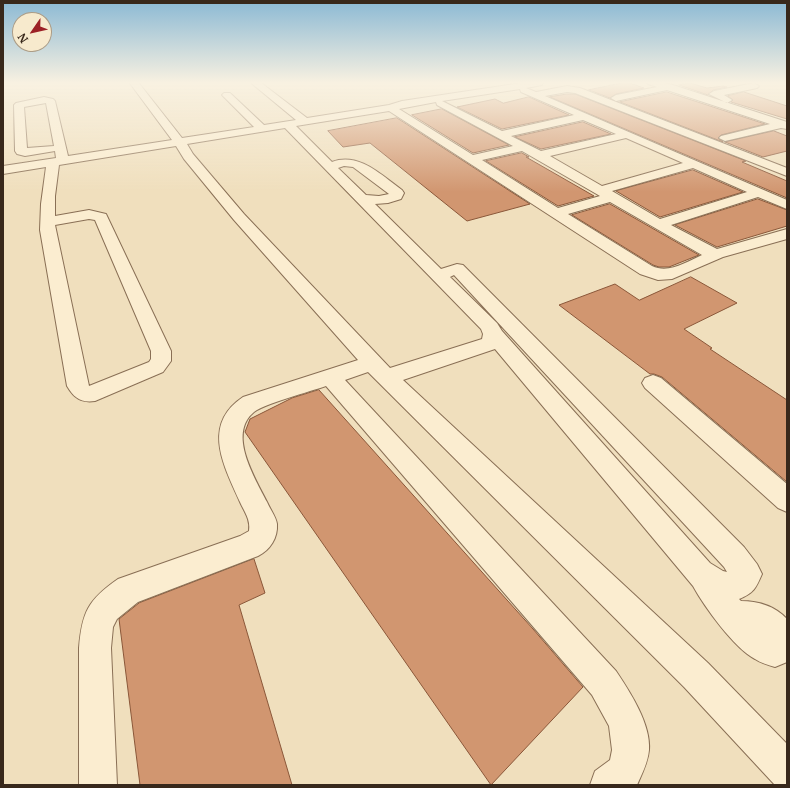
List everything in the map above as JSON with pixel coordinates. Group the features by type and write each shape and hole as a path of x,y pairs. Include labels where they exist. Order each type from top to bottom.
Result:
{"street":[{"path":"20,119 21,151 59,156"},
{"path":"47,222 88,215 97,215 101,217 161,351 161,361 156,368 95,393 87,394 81,391 78,386 47,222 47,202 59,156 53,119"},
{"path":"162,119 179,141 188,156 238,217 380,370 696,675 787,771"},
{"path":"251,119 261,128"},
{"path":"301,119 305,122"},
{"path":"3,170 59,156 179,141 324,119"},
{"path":"414,119 444,135 472,159 646,270 658,275 672,274 717,254 787,234"},
{"path":"469,119 523,146 659,224 717,254"},
{"path":"501,135 556,119"},
{"path":"605,119 628,129 663,151 787,205"},
{"path":"668,119 776,157"},
{"path":"772,119 786,123"},
{"path":"775,119 786,123"},
{"path":"539,155 628,129 653,120 787,172"},
{"path":"725,138 786,123"},
{"path":"288,125 490,327 493,334 700,573 734,617"},
{"path":"464,131 485,126"},
{"path":"663,151 703,140"},
{"path":"472,159 523,146"},
{"path":"330,167 343,162 352,162 369,172 397,193 396,196 391,199 362,199"},
{"path":"722,176 763,163"},
{"path":"556,212 606,193 694,164"},
{"path":"659,224 759,192"},
{"path":"438,274 457,269 728,551 747,574 742,582 731,586 715,584 700,573"},
{"path":"98,785 96,648 97,625 101,613 114,600 129,590 248,547 258,541 264,533 263,522 235,459 230,440 234,419 241,409 251,403 330,377 380,370 491,342 493,334"},
{"path":"330,377 604,683 617,702 629,726 632,753 623,774 610,785"},
{"path":"653,383 787,500"}],"building":[{"path":"398,119 530,204 467,221 370,143 343,147 328,131"},
{"path":"418,119 460,119 509,145 473,153"},
{"path":"481,119 551,119 502,129"},
{"path":"601,119 638,119 746,161 742,162 787,181 787,198"},
{"path":"663,119 749,119 765,124 721,135 718,138 723,142"},
{"path":"583,122 611,134 541,149 515,137"},
{"path":"774,131 787,136 787,151 763,157 725,142"},
{"path":"522,153 529,157 526,157 594,196 558,206 486,161"},
{"path":"693,170 743,192 660,217 616,191"},
{"path":"758,199 787,210 787,226 717,247 675,225"},
{"path":"610,204 699,255 669,267 659,267 653,265 572,215"},
{"path":"691,277 737,303 684,329 712,348 710,349 787,400 787,482 662,377 650,374 559,305 615,284 639,300"},
{"path":"319,390 583,687 491,785 245,432 250,419 292,398"},
{"path":"254,559 265,593 239,605 292,785 140,785 119,619 139,603"}]}
